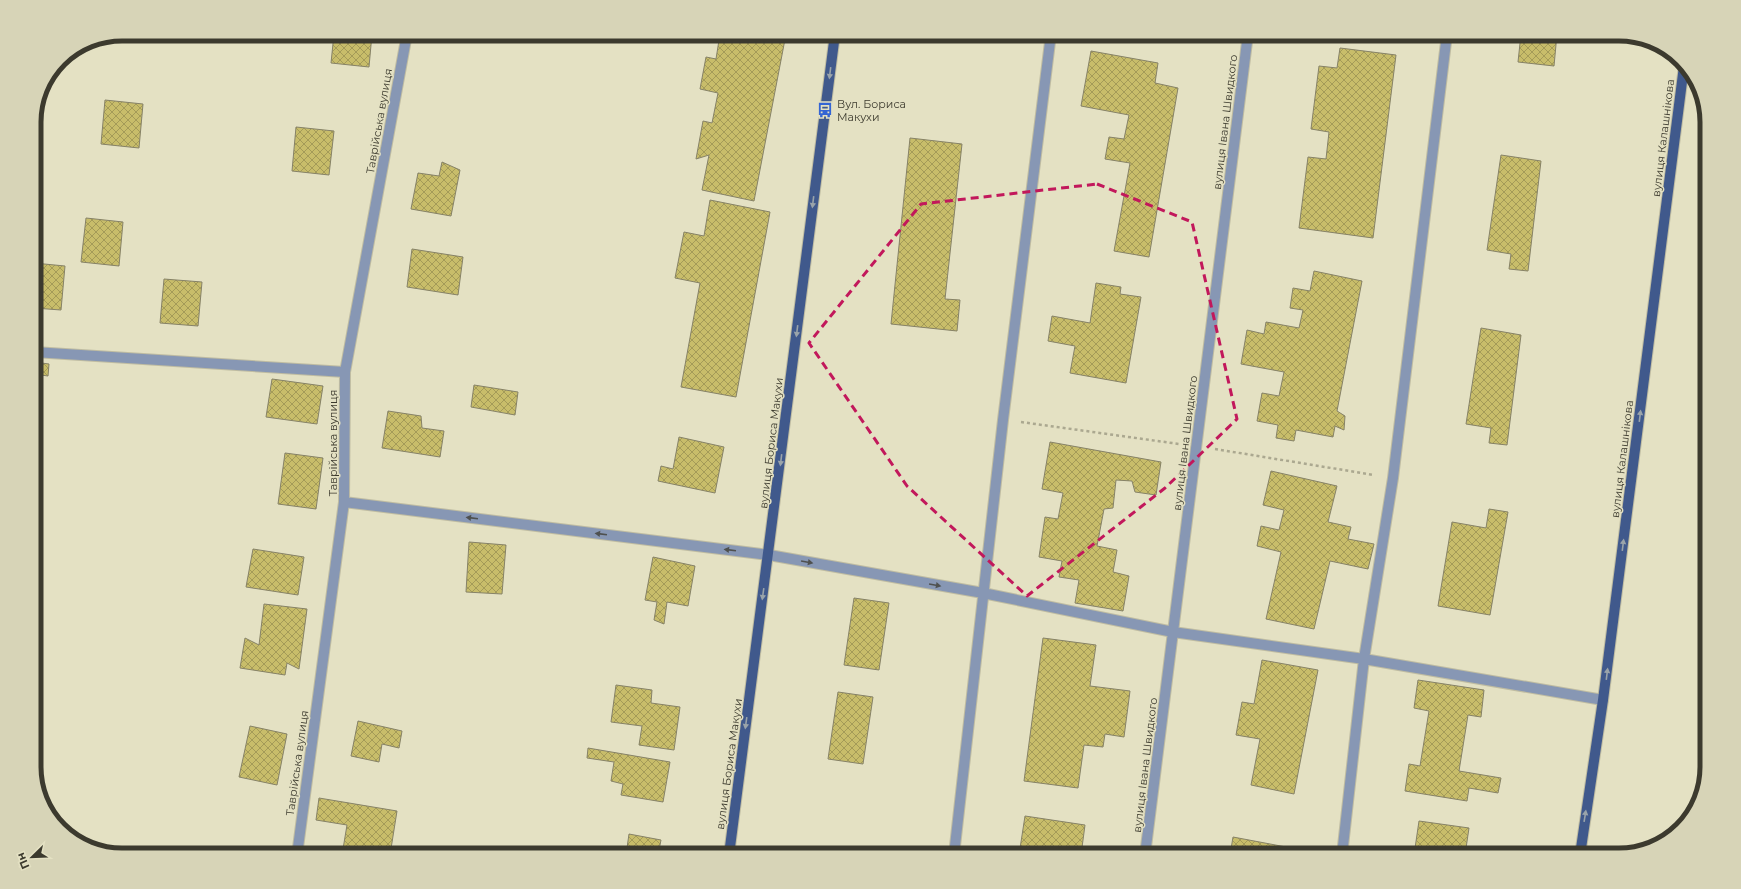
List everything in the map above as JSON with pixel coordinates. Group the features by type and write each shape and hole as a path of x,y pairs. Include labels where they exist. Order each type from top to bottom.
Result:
{"main road":[{"name":"вулиця Бориса Макухи","path":"730,848 769,555 834,41"},
{"name":"вулиця Калашнікова","path":"1581,848 1603,700 1683,73"}],"street":[{"name":"Таврійська вулиця","path":"298,848 344,502 345,372 406,41"},
{"path":"955,848 1003,420 1050,41"},
{"name":"вулиця Івана Швидкого","path":"1146,848 1247,41"},
{"path":"1343,848 1364,659 1393,478 1446,41"},
{"path":"41,352 345,372"},
{"path":"344,502 769,555 983,593 1173,632 1364,659 1603,700"}],"highlighted area":[{"path":"1097,184 1192,222 1237,419 1165,488 1027,596 907,486 809,343 921,204"}],"building":[{"path":"333,41 371,41 369,67 331,63"},
{"path":"719,41 785,41 754,201 702,190 709,155 696,159 703,121 712,123 718,93 700,89 706,57 716,59"},
{"path":"1520,41 1556,41 1554,66 1518,62"},
{"path":"1340,48 1396,55 1373,238 1299,228 1308,157 1326,159 1329,132 1311,129 1319,66 1337,68"},
{"path":"1091,51 1158,63 1155,83 1178,88 1149,257 1114,251 1130,163 1105,159 1109,137 1124,139 1129,115 1081,106"},
{"path":"105,100 143,104 139,148 101,144"},
{"path":"296,127 334,131 329,175 292,171"},
{"path":"910,138 962,144 945,299 960,300 957,331 891,324"},
{"path":"1501,155 1541,161 1528,271 1509,269 1511,254 1487,250"},
{"path":"442,162 460,170 451,216 411,209 418,173 439,176"},
{"path":"710,200 770,212 736,397 681,387 700,283 675,278 684,232 704,236"},
{"path":"86,218 123,222 119,266 81,262"},
{"path":"412,249 463,257 458,295 407,287"},
{"path":"41,264 65,266 61,310 41,309"},
{"path":"1314,271 1362,281 1337,411 1345,416 1344,430 1335,426 1333,437 1296,430 1294,441 1276,438 1278,425 1257,421 1262,393 1279,396 1284,372 1241,364 1247,330 1264,334 1266,322 1299,328 1303,310 1290,308 1293,288 1310,291"},
{"path":"164,279 202,282 198,326 160,323"},
{"path":"1096,283 1121,287 1120,294 1141,297 1126,383 1070,373 1075,346 1048,341 1052,316 1090,323"},
{"path":"1481,328 1521,335 1507,445 1489,443 1491,428 1466,424"},
{"path":"41,363 49,364 48,376 41,375"},
{"path":"272,379 323,386 317,424 266,417"},
{"path":"474,385 518,392 515,415 471,407"},
{"path":"388,411 421,416 422,428 444,431 440,457 382,448"},
{"path":"679,437 724,447 715,493 658,481 661,466 673,469"},
{"path":"1050,442 1161,462 1156,495 1135,492 1132,481 1116,480 1113,508 1104,509 1097,546 1117,550 1113,572 1129,576 1123,611 1075,603 1079,580 1059,577 1062,561 1039,557 1045,517 1058,519 1063,493 1042,489"},
{"path":"285,453 323,458 316,509 278,504"},
{"path":"1271,471 1337,486 1328,522 1351,527 1348,539 1374,544 1368,569 1330,561 1314,629 1266,619 1281,552 1257,546 1261,526 1279,530 1284,510 1263,505"},
{"path":"1489,509 1508,512 1490,615 1438,606 1452,522 1486,528"},
{"path":"469,542 506,545 502,594 466,592"},
{"path":"253,549 304,557 298,595 246,587"},
{"path":"653,557 695,566 688,606 667,602 664,624 654,620 657,602 645,600"},
{"path":"854,598 889,603 879,670 844,665"},
{"path":"264,604 307,609 299,669 287,663 285,675 240,668 245,638 259,645"},
{"path":"1043,638 1096,645 1090,686 1130,691 1124,737 1105,734 1103,747 1084,745 1078,788 1024,781"},
{"path":"1262,660 1318,670 1294,794 1251,785 1260,739 1236,735 1242,702 1254,704"},
{"path":"1418,680 1484,690 1481,717 1468,715 1459,771 1501,778 1498,793 1469,788 1467,801 1405,791 1409,764 1420,766 1429,711 1414,708"},
{"path":"616,685 652,690 651,703 680,707 674,750 639,745 642,726 611,722"},
{"path":"838,692 873,697 863,764 828,759"},
{"path":"358,721 402,731 399,748 382,744 379,762 351,756"},
{"path":"250,726 287,734 277,785 239,777"},
{"path":"588,748 670,762 663,802 621,795 623,784 611,781 614,762 587,758"},
{"path":"319,798 397,811 391,848 343,848 347,825 316,820"},
{"path":"1025,816 1085,825 1082,848 1020,848"},
{"path":"1419,821 1469,828 1466,848 1415,848"},
{"path":"629,834 661,840 659,848 627,848"},
{"path":"1233,837 1286,847 1286,848 1231,848"}],"place":[{"name":"Вул. Бориса Макухи","path":"825,110"}]}
